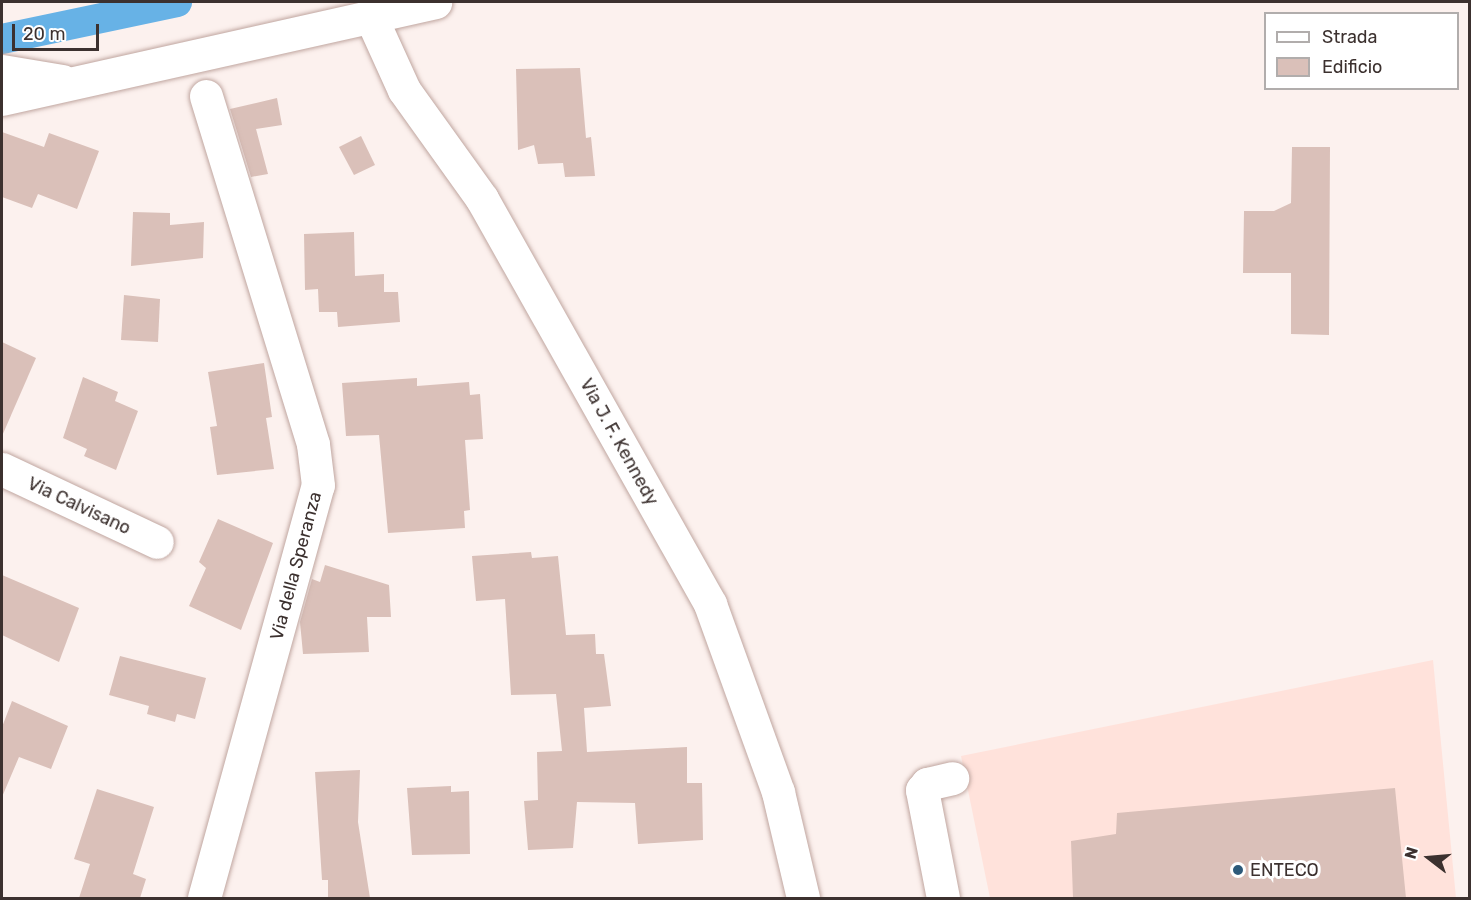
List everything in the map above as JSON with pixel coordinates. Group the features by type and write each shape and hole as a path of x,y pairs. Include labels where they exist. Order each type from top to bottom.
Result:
{"street":[{"path":"2,99 435,2"},
{"name":"Via J. F. Kennedy","path":"370,15 404,90 482,199 710,604 778,792 802,898"},
{"path":"2,71 75,84"},
{"name":"Via della Speranza","path":"204,898 318,485 313,444 206,96"},
{"name":"Via Calvisano","path":"2,469 157,542"},
{"path":"943,898 922,790 927,784 952,778"}],"shaded area":[{"path":"1433,660 1456,898 990,898 961,756"}],"building":[{"path":"580,68 586,138 591,137 595,176 565,177 563,163 538,164 534,145 518,150 516,69"},
{"path":"277,98 282,125 256,129 268,174 251,177 230,109"},
{"path":"2,132 44,147 49,133 99,151 77,209 38,194 32,208 2,197"},
{"path":"361,136 375,165 354,175 339,147"},
{"path":"1292,147 1330,147 1329,335 1291,334 1291,273 1243,273 1244,211 1274,211 1291,203"},
{"path":"133,212 170,213 170,225 204,222 203,258 131,266"},
{"path":"354,232 355,276 384,274 384,292 398,292 400,322 338,327 337,312 319,312 318,289 305,290 304,234"},
{"path":"124,295 160,299 158,342 121,340"},
{"path":"2,342 36,358 2,436"},
{"path":"264,363 272,417 266,418 274,469 217,475 210,427 217,426 208,372"},
{"path":"83,377 118,392 115,401 138,411 116,470 84,456 87,449 63,438"},
{"path":"417,378 417,386 469,382 470,395 480,394 483,439 465,440 470,510 464,511 465,528 388,533 379,435 346,436 342,383"},
{"path":"218,519 273,543 241,630 189,606 206,568 199,562"},
{"path":"531,552 532,558 558,556 566,635 595,634 596,654 604,654 611,706 584,708 587,752 687,747 687,783 702,783 703,840 638,844 635,803 577,802 573,848 528,850 524,801 538,800 537,752 562,751 556,694 511,695 505,599 476,601 472,556"},
{"path":"325,565 389,585 391,617 367,617 369,652 303,654 300,622 312,579 320,582"},
{"path":"2,575 79,608 59,662 2,635"},
{"path":"120,656 206,678 195,719 177,714 175,722 147,714 149,706 109,695"},
{"path":"12,701 68,726 51,769 19,757 2,797 2,727"},
{"path":"360,770 358,822 370,898 328,898 328,880 322,880 315,772"},
{"path":"451,786 451,792 469,791 470,854 412,855 407,788"},
{"name":"ENTECO","path":"1395,788 1406,898 1073,898 1071,841 1116,834 1117,813"},
{"path":"97,789 154,807 133,874 146,879 140,898 79,898 90,864 74,859"}],"waterway":[{"path":"2,39 177,2"}],"place":[{"name":"ENTECO","path":"1238,870"}]}
